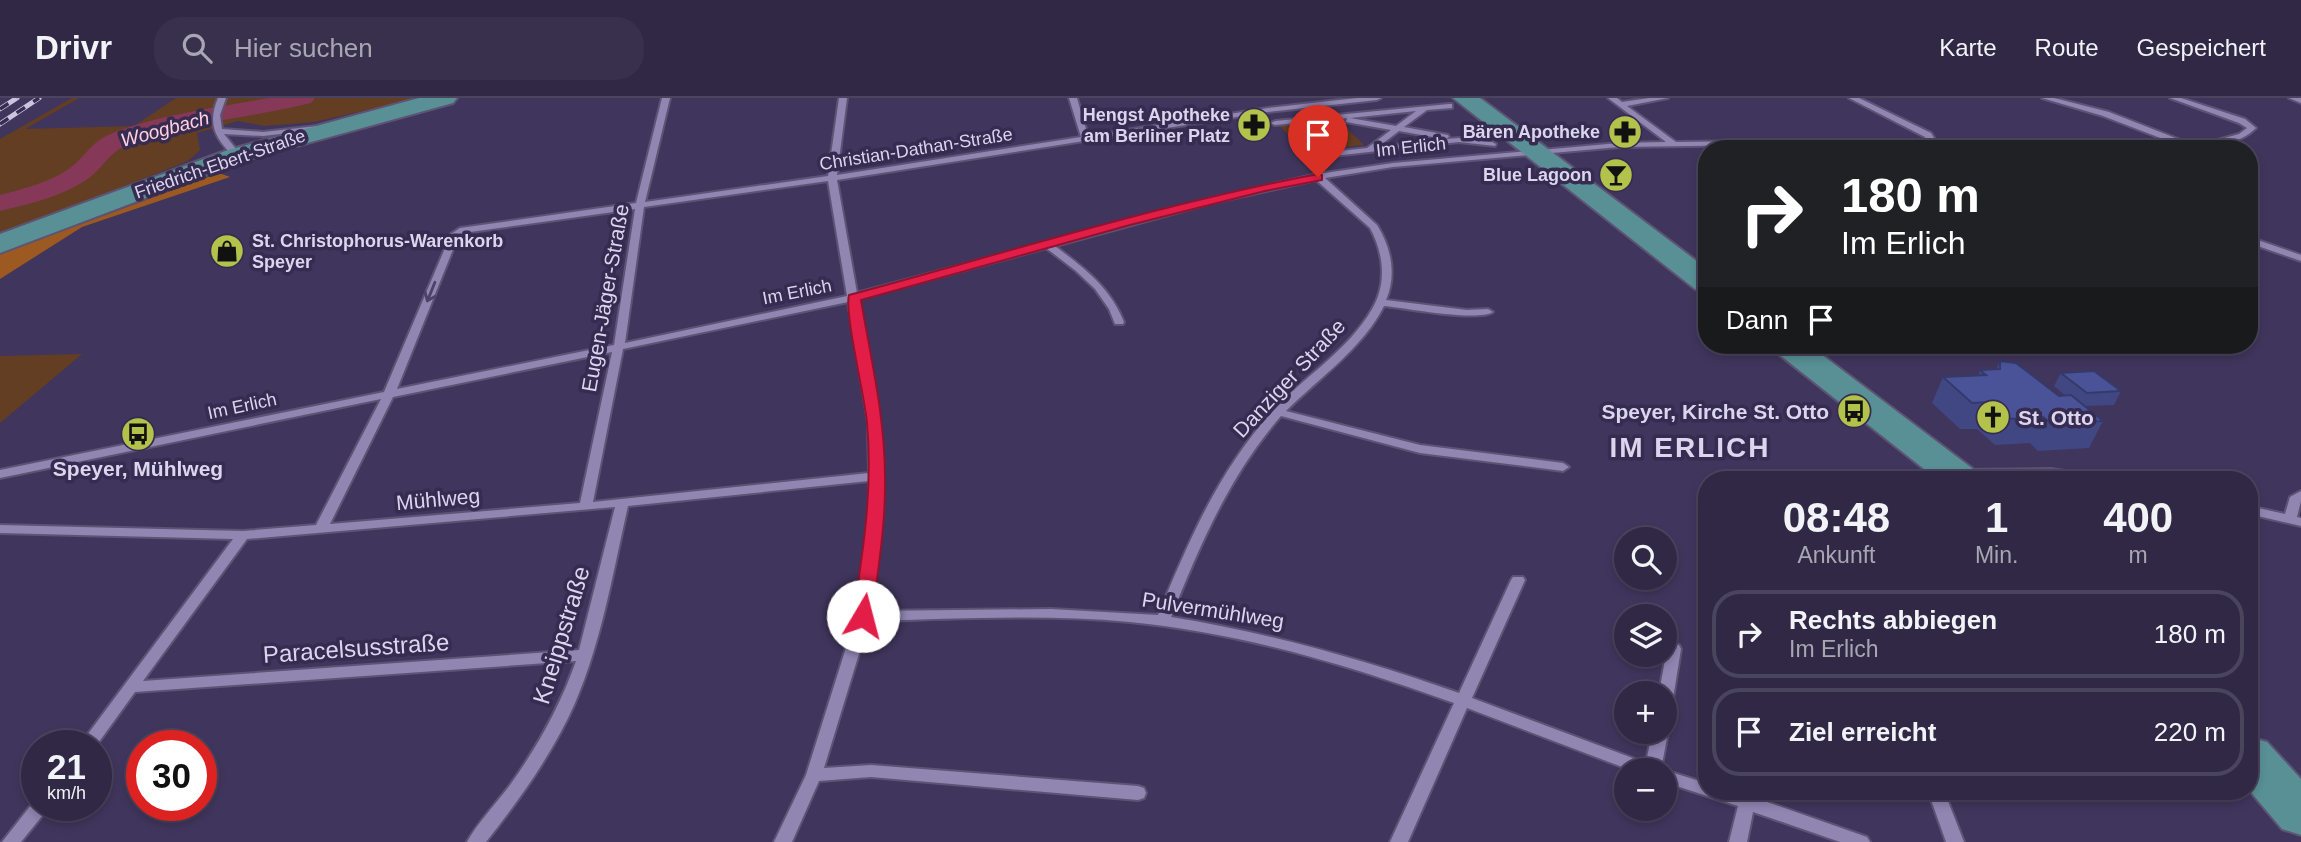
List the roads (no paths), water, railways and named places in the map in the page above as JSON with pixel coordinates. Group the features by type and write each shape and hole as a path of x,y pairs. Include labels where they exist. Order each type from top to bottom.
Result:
{"main road":[{"name":"Friedrich-Ebert-Straße","path":"0,244 235,144 266,147 341,124 445,98"},
{"path":"1457,102 1535,152 1698,276"},
{"path":"1800,354 1952,471"},
{"path":"2258,766 2301,814"}],"street":[{"path":"222,98 215,111 220,139 235,144 273,133 341,124"},
{"name":"Eugen-Jäger-Straße","path":"586,506 619,345 640,204 666,98"},
{"path":"783,842 814,775 863,616 876,524 874,422 832,178 843,98"},
{"path":"1073,98 1085,138"},
{"path":"1258,98 1268,110"},
{"name":"Christian-Dathan-Straße","path":"390,392 454,236 460,231 832,178 1268,110 1377,98"},
{"path":"1612,98 1673,143"},
{"path":"1623,104 1664,98"},
{"path":"1853,98 1928,135 1931,140"},
{"path":"2046,98 2106,114 2171,140"},
{"path":"2174,98 2250,125 2250,132 2227,140"},
{"path":"2293,98 2301,101"},
{"path":"1275,123 1397,108 1424,109 1457,102"},
{"path":"1369,150 1424,109"},
{"path":"1334,117 1492,144"},
{"path":"219,129 235,144"},
{"path":"1306,157 1459,140"},
{"name":"Im Erlich","path":"0,474 854,298 1265,187 1393,166 1535,152 1698,144"},
{"name":"Danziger Straße","path":"1163,620 1200,528 1220,490 1278,412 1342,351 1384,293 1387,263 1380,237 1365,218 1318,177"},
{"path":"1046,244 1102,288 1115,307 1119,322"},
{"path":"2258,244 2301,258"},
{"path":"1380,302 1467,313 1488,312"},
{"path":"321,528 390,392"},
{"path":"1278,412 1420,449 1563,467"},
{"name":"Mühlweg","path":"0,529 243,535 622,503 877,476"},
{"path":"2258,512 2296,521 2294,500 2301,495"},
{"name":"Kneippstraße","path":"476,842 540,754 568,702 583,655 622,503"},
{"path":"99,730 243,535"},
{"path":"1399,842 1518,580"},
{"name":"Pulvermühlweg","path":"863,616 1026,614 1163,620 1315,651 1370,667 1463,704 1616,758"},
{"name":"Paracelsusstraße","path":"133,687 583,655"},
{"path":"814,775 871,771 1138,793"},
{"path":"1677,780 1698,787"},
{"path":"1738,800 1861,842"},
{"path":"1939,800 1955,842"},
{"path":"1738,842 1747,803"},
{"path":"11,842 28,821"}],"waterway":[{"name":"Woogbach","path":"0,203 34,194 67,180 80,173 102,148 118,140 175,124 303,98"}],"railway":[{"path":"0,109 17,98"},
{"path":"0,124 39,98"}],"place":[{"name":"Hengst Apotheke am Berliner Platz","path":"1254,125"},
{"name":"Bären Apotheke","path":"1625,132"},
{"name":"Blue Lagoon","path":"1616,175"},
{"name":"St. Christophorus-Warenkorb Speyer","path":"227,251"},
{"name":"Speyer, Kirche St. Otto","path":"1854,411"},
{"name":"St. Otto","path":"1993,417"},
{"name":"Speyer, Mühlweg","path":"138,434"}],"district":[{"name":"IM ERLICH","path":"1690,447"}]}
